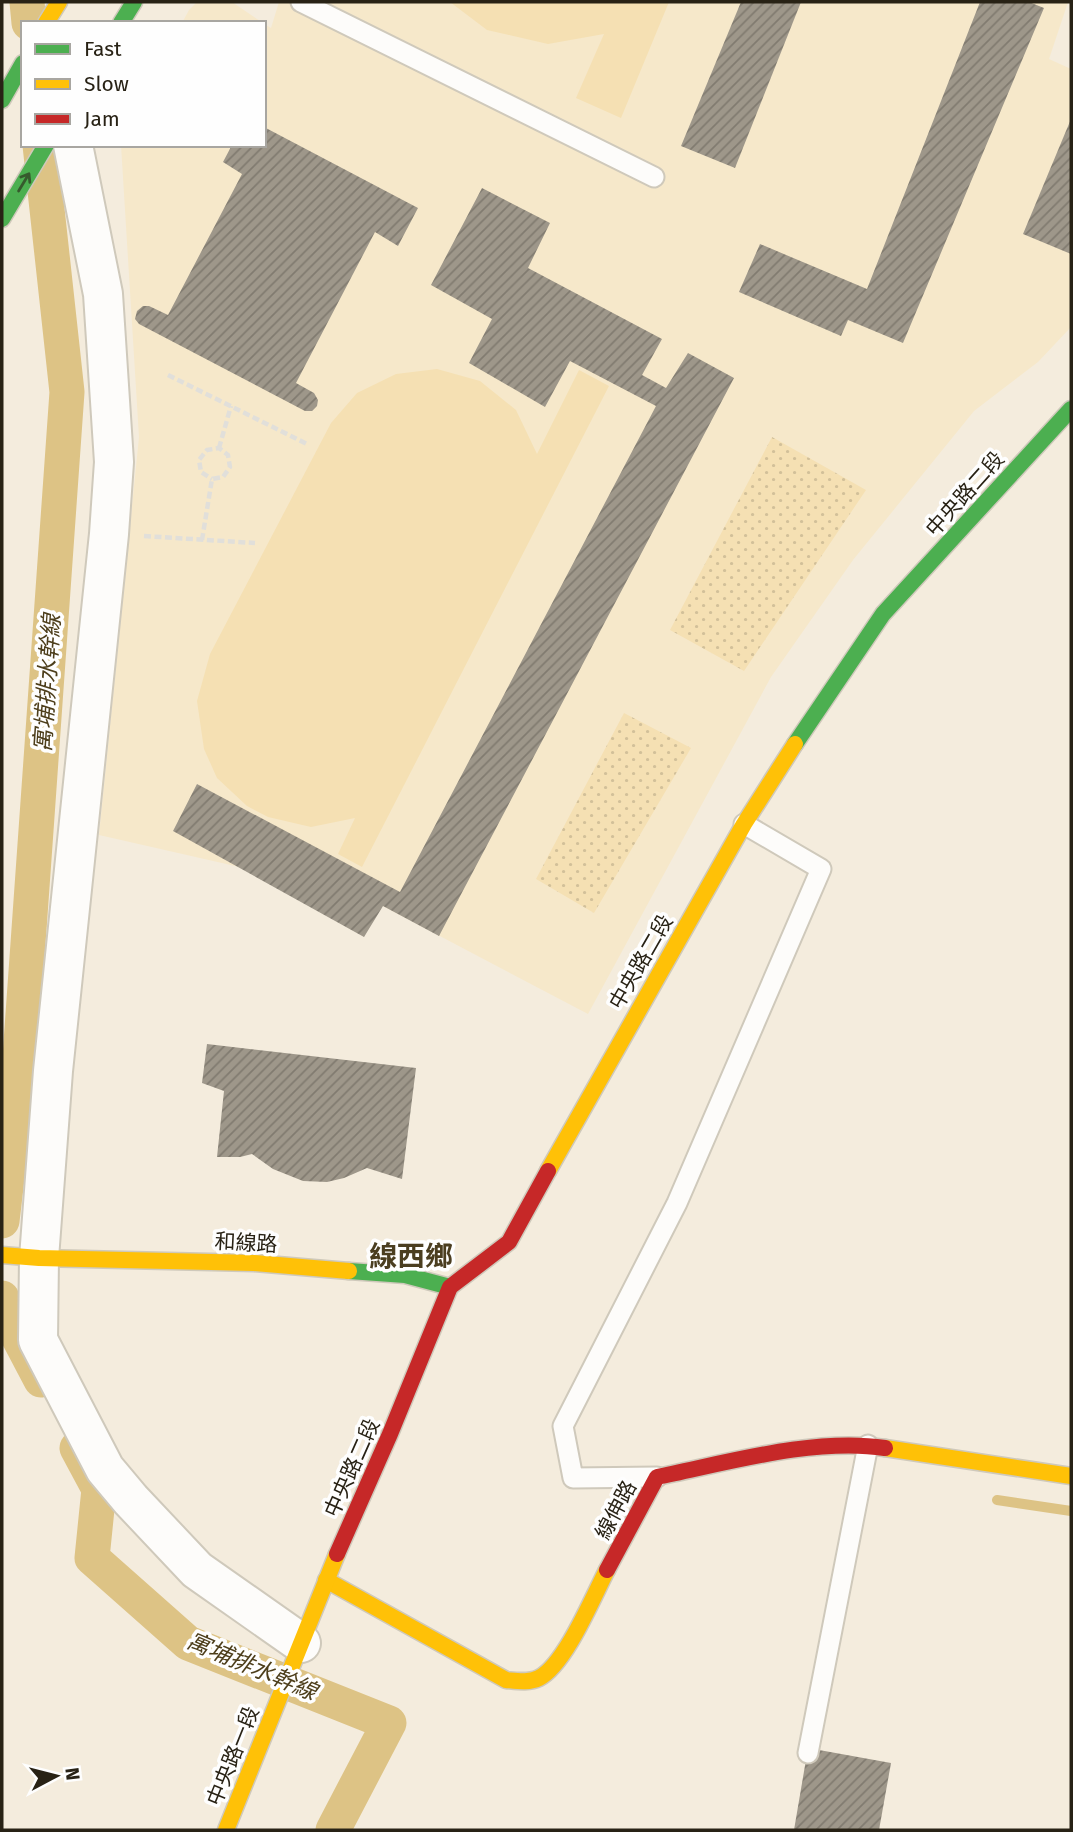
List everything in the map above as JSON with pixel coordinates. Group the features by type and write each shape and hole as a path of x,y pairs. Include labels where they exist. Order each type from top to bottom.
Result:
{"street":[{"path":"47,21 59,2"},
{"path":"122,21 133,2"},
{"path":"2,219 45,147"},
{"path":"73,147 103,295 114,461 109,534 53,1071 20,1256 38,1340 105,1469 197,1570 301,1643"},
{"name":"中央路二段","path":"326,1580 450,1287 509,1242 744,824 826,696 883,614 1071,409"},
{"name":"和線路","path":"20,1256 254,1263 405,1275 450,1287"},
{"name":"線伸路","path":"326,1580 506,1680 524,1682 545,1677 560,1659 657,1477 786,1450 868,1445 1071,1476"},
{"name":"中央路一段","path":"226,1830 326,1580"}],"lane":[{"path":"133,2 145,2"},
{"path":"301,2 654,177"},
{"path":"657,1477 573,1478 564,1426 677,1203 821,869 744,824"},
{"path":"808,1754 868,1445"}],"path":[{"path":"168,375 307,444"},
{"path":"219,448 231,406"},
{"path":"219,448 228,455 230,467 223,477 212,479 201,472 200,460 207,450 219,448"},
{"path":"202,540 212,479"},
{"path":"138,536 255,543"}],"shaded area":[{"path":"197,2 232,2 260,21 183,21"},
{"path":"279,2 1068,2 1049,59 1071,69 1071,327 1038,362 974,411 853,560 771,677 588,1014 362,895 99,835 139,437 121,147 266,147 266,25 271,28"},
{"path":"450,2 669,2 621,118 576,98 604,34 548,44 487,30"},
{"path":"437,369 480,381 516,410 537,454 579,370 609,386 362,867 338,854 355,818 311,827 268,817 247,806 217,778 204,749 197,701 210,654 331,423 357,393 396,374"},
{"path":"772,437 866,490 744,671 670,630"},
{"path":"624,713 691,748 594,913 536,879"}],"building":[{"path":"741,2 801,2 735,168 681,146"},
{"path":"980,2 1029,2 1044,8 903,343 848,320 841,336 739,292 760,244 867,289"},
{"path":"1071,119 1071,254 1023,234"},
{"path":"266,128 418,208 398,246 375,232 296,383 314,393 318,400 312,411 305,411 139,324 135,319 137,311 143,306 168,315 242,174 223,162 231,147 266,147"},
{"path":"482,188 550,223 528,268 662,339 642,375 666,388 688,353 734,378 439,936 383,906 364,937 173,831 197,784 400,892 656,406 570,361 545,407 469,363 492,319 431,285"},
{"path":"207,1044 416,1068 402,1179 367,1168 327,1182 303,1181 273,1169 252,1154 217,1157 224,1091 202,1083"},
{"path":"808,1748 891,1763 879,1830 794,1830"}],"waterway":[{"name":"寓埔排水幹線","path":"27,2 29,21"},
{"name":"寓埔排水幹線","path":"2,1221 18,1085 67,392 40,147"},
{"name":"寓埔排水幹線","path":"2,1298 12,1325 41,1380"},
{"name":"寓埔排水幹線","path":"77,1448 99,1489 92,1558 188,1643 389,1723 333,1830"},
{"path":"997,1500 1071,1511"}],"traffic: fast":[{"path":"122,21 134,2"},
{"path":"2,100 21,67"},
{"path":"2,219 45,147"},
{"path":"795,744 883,614 1071,409"},
{"path":"349,1271 405,1275 450,1287"}],"traffic: slow":[{"path":"47,21 59,2"},
{"path":"548,1171 744,824 795,744"},
{"path":"2,1255 254,1263 349,1271"},
{"path":"885,1448 1071,1476"},
{"path":"226,1830 337,1554"},
{"path":"326,1580 506,1680 531,1681 549,1671 559,1659 607,1570"}],"traffic: jam":[{"path":"337,1554 450,1287 509,1242 548,1171"},
{"path":"607,1570 657,1477 800,1449 830,1446 885,1448"}],"district":[{"name":"線西鄉","path":"411,1256"}]}
